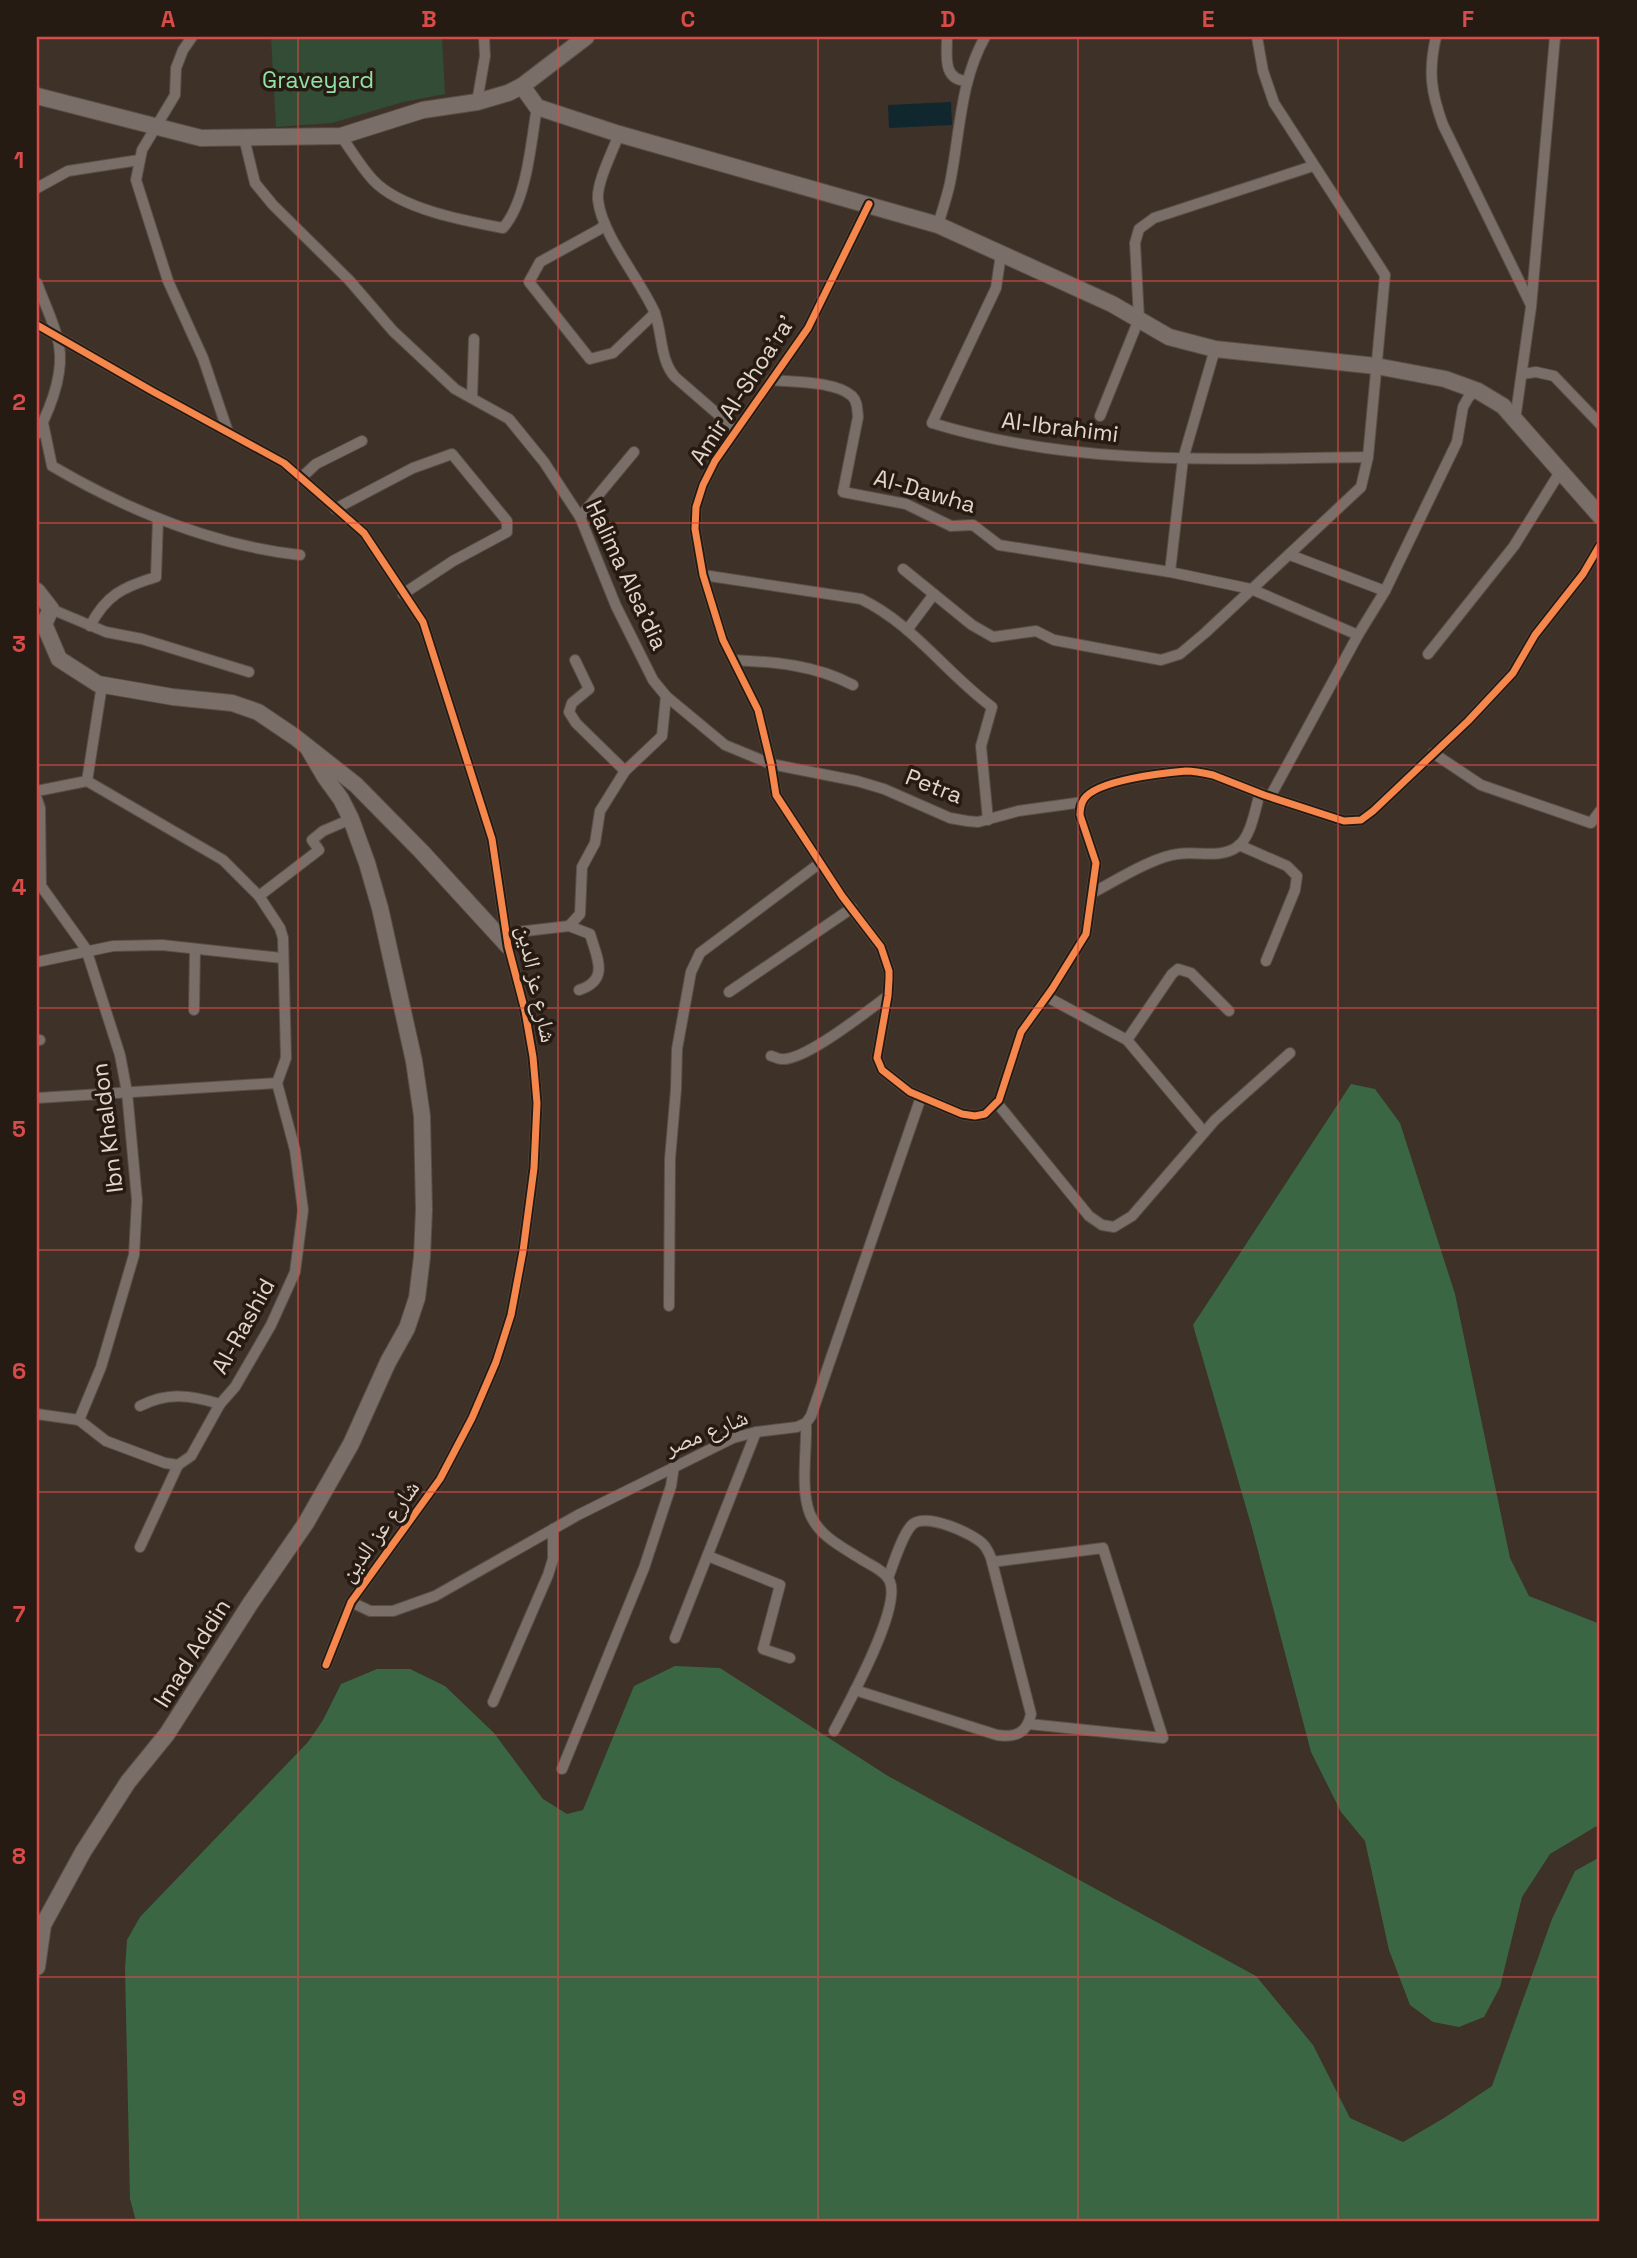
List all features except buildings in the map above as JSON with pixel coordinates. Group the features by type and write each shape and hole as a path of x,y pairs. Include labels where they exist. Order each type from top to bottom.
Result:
{"street":[{"path":"192,37 176,68 175,95 147,141 139,160 136,180 176,300 204,358 228,432"},
{"path":"477,102 485,56 484,37"},
{"path":"37,96 201,138 341,136 423,110 477,102 508,93 522,86 586,37"},
{"path":"947,37 946,61 949,72 959,81 967,81"},
{"path":"938,225 950,185 967,81 985,37"},
{"path":"903,569 972,625 993,637 1036,631 1054,640 1161,660 1180,654 1206,634 1361,487 1368,457 1385,275 1274,103 1263,71 1257,37"},
{"path":"1436,37 1430,76 1434,101 1531,307"},
{"path":"1515,420 1531,307 1555,37"},
{"path":"522,86 537,107 620,134 938,225 1139,319 1169,337 1215,348 1376,366 1445,379 1476,390 1503,405 1600,516"},
{"path":"341,136 374,181 401,199 454,219 503,228 510,220 521,192 537,107"},
{"path":"620,134 598,190 598,203 605,223 655,313 665,361 672,375 736,430"},
{"name":"Halima Alsa'dia","path":"244,138 258,187 349,280 393,331 455,389 509,419 544,462 580,517 616,606 653,680 666,696 725,745 771,764"},
{"path":"37,188 68,171 139,160"},
{"path":"1100,415 1139,319 1135,243 1139,229 1145,222 1313,166"},
{"name":"Amir Al-Shoa'ra'","path":"869,204 808,328 715,461 696,507 695,529 703,575 723,640 758,710 776,795 820,863 881,947 889,971 888,996 877,1050 878,1064 909,1092 921,1097"},
{"path":"605,223 600,229 540,262 528,282 590,359 612,353 655,313"},
{"name":"Al-Ibrahimi","path":"1001,254 996,288 932,423 973,436 1081,454 1183,459 1368,457"},
{"path":"37,283 58,338 59,367 37,434"},
{"name":"شارع عز الدين","path":"37,325 284,463 364,533 423,622 492,839 508,946 525,1011 537,1103 534,1168 511,1315 496,1362 472,1418 440,1479 351,1602 326,1665"},
{"path":"472,398 474,339"},
{"path":"1170,572 1183,459 1215,348"},
{"path":"1522,374 1535,372 1554,376 1600,424"},
{"name":"Al-Dawha","path":"771,380 830,387 853,397 857,404 858,417 843,492 906,503 951,526 972,525 999,545 1170,572 1251,589 1358,635"},
{"path":"1094,891 1176,854 1230,851 1244,839 1265,795 1385,591 1457,442 1463,407 1476,390"},
{"path":"40,423 52,466 117,501 158,519 230,542 300,555"},
{"path":"301,478 316,464 362,440"},
{"path":"580,517 634,452"},
{"path":"335,509 413,468 452,454 507,521 507,532 453,561 403,594"},
{"path":"1429,654 1514,546 1560,472"},
{"path":"90,626 102,604 125,589 156,577 158,519"},
{"path":"834,1731 889,1613 892,1594 888,1578 827,1539 810,1515 804,1488 806,1423 811,1416 921,1097 962,1114 975,1116 985,1114 997,1103 1021,1032 1086,934 1096,863 1080,815 1083,802 1090,793 1105,786 1125,780 1185,771 1213,775 1336,819 1361,820 1374,811 1468,721 1513,673 1535,635 1583,574 1600,545"},
{"path":"1290,555 1385,591"},
{"path":"703,575 861,599 878,607 907,630 992,707 981,746 988,820"},
{"path":"37,591 51,609 90,626 249,672"},
{"path":"907,630 934,594"},
{"path":"51,609 44,624 58,658 102,685 232,703 260,713 308,748 356,785 508,946 520,931 569,926 590,934 599,972 591,986 579,990"},
{"path":"575,660 589,689 572,703 569,712 576,723 625,771"},
{"path":"733,660 777,662 815,669 853,685"},
{"path":"87,781 102,685"},
{"path":"569,926 580,914 583,863 595,843 598,816 625,771 662,736 666,696"},
{"name":"Imad Addin","path":"37,1967 43,1925 83,1852 128,1782 167,1734 250,1604 306,1523 351,1444 388,1362 407,1328 417,1298 424,1210 422,1111 414,1061 380,908 351,819 308,748"},
{"path":"1433,753 1481,785 1591,823 1600,811"},
{"name":"Petra","path":"771,764 857,781 884,789 950,818 967,821 988,820 1018,811 1083,802"},
{"path":"37,791 87,781 223,860 259,896 282,932 286,1058 276,1083 37,1098"},
{"name":"Ibn Khaldon","path":"37,799 40,808 39,886 86,952 120,1055 127,1092 137,1200 134,1255 102,1367 79,1420"},
{"path":"259,896 319,850 313,840 351,819"},
{"path":"1239,845 1287,866 1297,877 1295,890 1266,961"},
{"path":"669,1306 670,1159 677,1049 691,972 700,953 820,863"},
{"path":"729,992 852,908"},
{"path":"37,962 113,946 162,945 282,958"},
{"path":"194,1010 195,949"},
{"path":"1127,1040 1178,969 1191,973 1228,1011"},
{"path":"771,1056 787,1059 808,1051 888,996"},
{"path":"1046,997 1127,1040 1204,1132"},
{"path":"997,1103 1089,1216 1109,1227 1119,1225 1132,1216 1204,1132 1290,1054"},
{"name":"Al-Rashid","path":"140,1547 178,1465 191,1456 220,1405 235,1387 271,1325 295,1272 303,1210 295,1150 276,1083"},
{"path":"140,1406 159,1397 201,1398 220,1405"},
{"path":"37,1414 79,1420 106,1441 165,1463 178,1465"},
{"name":"شارع مصر","path":"351,1602 370,1611 393,1611 435,1596 553,1529 733,1438 797,1427 806,1423"},
{"path":"675,1638 756,1432"},
{"path":"562,1769 644,1567 671,1486 674,1466"},
{"path":"855,1690 1012,1737 1023,1732 1029,1724 1031,1714 992,1562 985,1546 949,1526 919,1520 911,1526 888,1578"},
{"path":"493,1702 548,1575 552,1559 553,1529"},
{"path":"992,1562 1103,1548 1163,1738 1029,1724"},
{"path":"708,1556 780,1585 763,1649 790,1658"}],"green space":[{"name":"Graveyard","path":"271,37 442,37 445,94 403,102 332,123 276,127"},
{"path":"1351,1084 1375,1089 1400,1123 1455,1294 1510,1558 1529,1596 1600,1624 1600,1824 1550,1854 1522,1897 1500,1987 1484,2017 1459,2027 1433,2022 1410,2005 1389,1950 1365,1841 1341,1812 1311,1752 1252,1528 1193,1325"},
{"path":"675,1666 720,1668 888,1776 1256,1976 1313,2045 1350,2118 1403,2142 1492,2086 1552,1919 1575,1871 1600,1857 1600,2221 136,2221 130,2199 125,1968 127,1940 140,1917 308,1742 323,1720 341,1684 377,1669 410,1669 445,1686 494,1733 543,1799 567,1814 583,1810 634,1686"}],"water":[{"path":"951,102 952,125 889,128 888,105"}],"cycle path":[{"path":"869,204 808,328 715,461 696,507 695,529 703,575 723,640 758,710 776,795 842,896 881,947 889,979 877,1058 882,1070 910,1092 962,1114 975,1116 985,1114 999,1100 1021,1032 1086,934 1096,863 1080,813 1084,799 1091,792 1116,782 1193,771 1213,775 1344,821 1361,820 1468,721 1513,673 1535,635 1583,574 1600,545"},
{"path":"37,325 284,463 364,533 423,622 492,839 508,946 525,1011 533,1057 537,1103 534,1168 511,1315 496,1362 472,1418 440,1479 351,1602 326,1665"}]}
